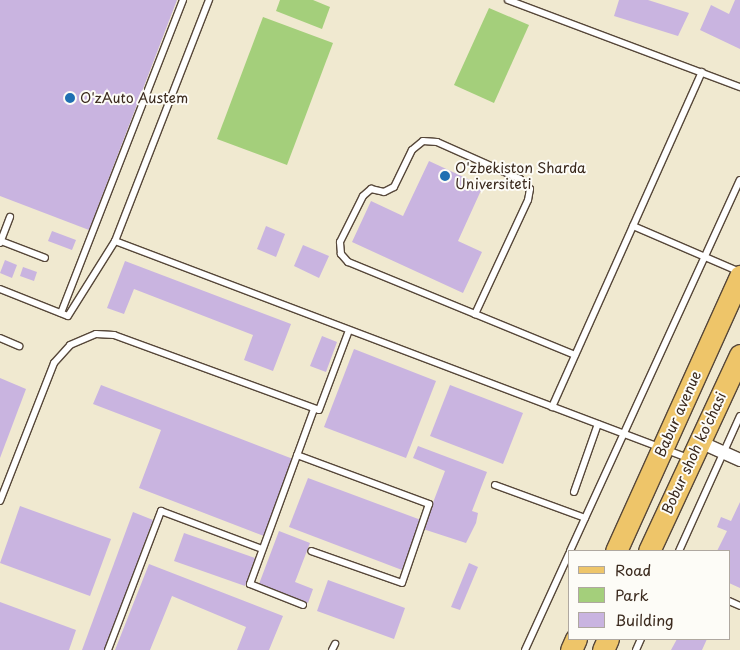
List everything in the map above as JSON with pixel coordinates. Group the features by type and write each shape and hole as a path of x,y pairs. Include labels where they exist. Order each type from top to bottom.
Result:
{"main road":[{"name":"Babur avenue","path":"616,550 740,274"},
{"name":"Bobur shoh ko'chasi","path":"649,550 740,355"}],"street":[{"path":"696,450 723,452 740,460"}],"lane":[{"path":"61,313 183,0"},
{"path":"0,289 68,316 115,241 209,0"},
{"path":"508,0 740,87"},
{"path":"552,406 702,72"},
{"path":"475,314 528,200 530,189 520,180 437,142 423,141 412,150 394,188 384,192 371,189 363,196 340,242 342,254 348,262 575,356"},
{"path":"570,550 740,180"},
{"path":"10,217 1,242 45,258"},
{"path":"633,226 705,256 740,274"},
{"path":"115,241 624,434 663,448 696,450"},
{"path":"0,501 54,363 70,345 96,334 114,335 319,410 349,330"},
{"path":"0,338 20,346"},
{"path":"303,605 250,584 314,409"},
{"path":"679,550 740,416"},
{"path":"574,492 598,424"},
{"path":"297,455 429,504 402,583 311,551"},
{"path":"495,485 585,518"},
{"path":"108,650 161,511 262,549"},
{"path":"525,650 568,555"}],"green space":[{"path":"280,0 313,0 330,7 322,29 276,11"},
{"path":"489,8 529,25 494,103 454,85"},
{"path":"263,17 333,43 287,165 217,139"}],"building":[{"name":"O'zAuto Austem","path":"0,0 177,0 89,230 0,196"},
{"path":"619,0 648,0 689,13 678,36 614,16"},
{"path":"735,0 740,0 740,49 700,30 711,5 729,14"},
{"path":"429,161 483,186 458,241 482,252 463,293 352,242 371,201 403,216"},
{"path":"266,226 285,234 276,257 257,249"},
{"path":"52,231 76,240 72,250 48,241"},
{"path":"303,245 329,256 319,278 294,266"},
{"path":"5,260 17,265 12,278 0,273"},
{"path":"125,261 291,324 273,371 244,360 253,335 134,289 124,314 107,308"},
{"path":"23,267 37,272 34,281 20,276"},
{"path":"322,336 337,342 326,372 310,366"},
{"path":"354,349 436,381 406,458 324,427"},
{"path":"0,378 26,389 0,458"},
{"path":"101,385 293,459 264,536 139,488 161,430 93,404"},
{"path":"450,385 523,413 503,464 430,436"},
{"path":"418,446 487,472 472,511 478,513 476,523 466,543 423,529 445,471 413,458"},
{"path":"308,478 421,520 402,570 289,527"},
{"path":"740,502 740,588 730,583 730,550 718,550 727,531 717,527 721,517 731,521"},
{"path":"20,506 111,539 90,596 0,563"},
{"path":"133,512 153,520 105,650 82,650"},
{"path":"279,531 310,543 295,582 313,589 308,603 259,584"},
{"path":"184,533 255,558 245,586 174,561"},
{"path":"469,563 478,567 460,610 451,607"},
{"path":"149,564 283,616 269,650 237,650 246,627 172,596 150,650 115,650"},
{"path":"328,580 405,608 394,639 317,611"},
{"path":"0,602 76,630 69,650 0,650"},
{"path":"676,640 707,640 702,650 671,650"}],"place":[{"name":"O'zAuto Austem","path":"70,98"},
{"name":"O'zbekiston Sharda Universiteti","path":"445,176"}]}
